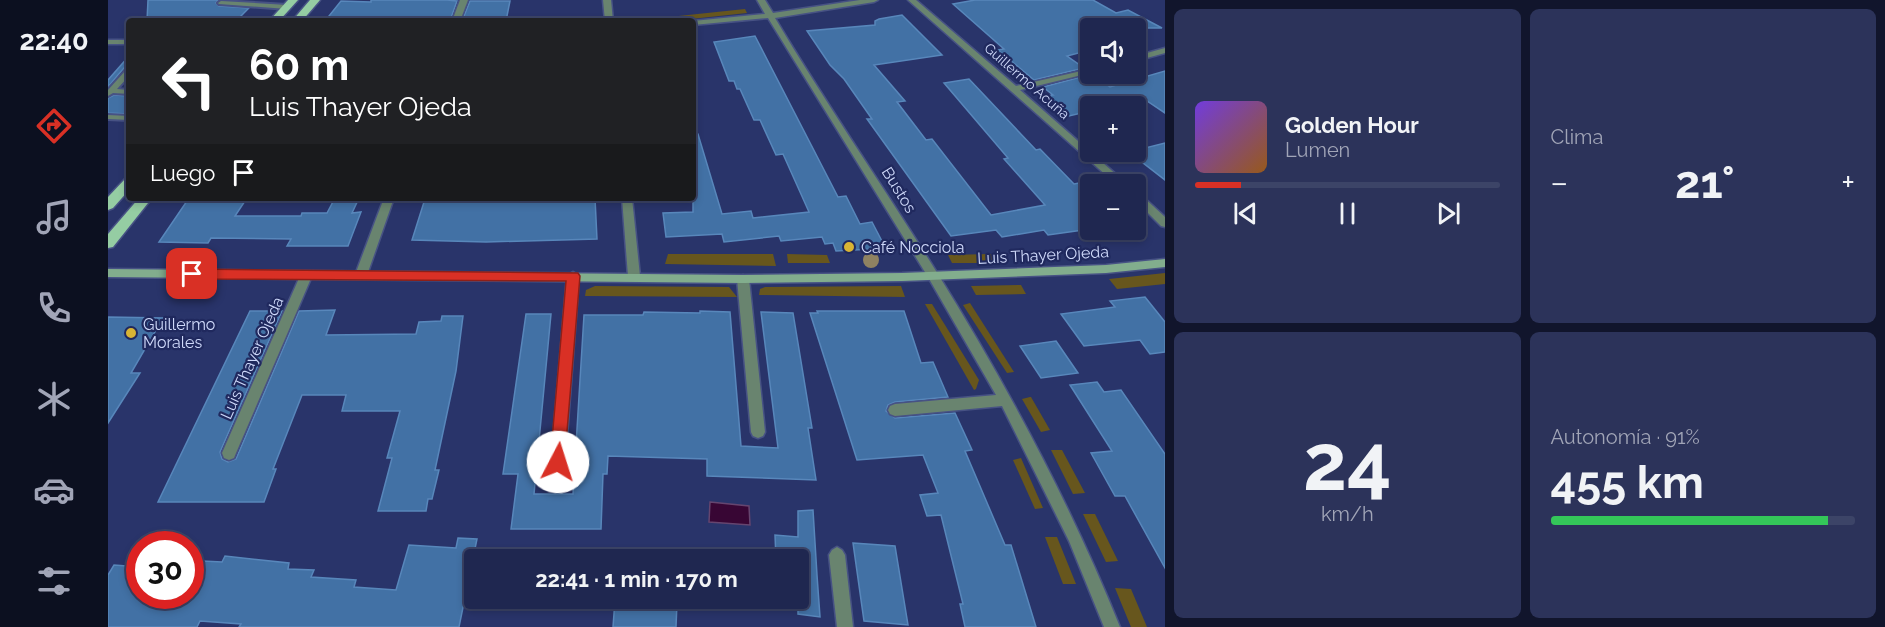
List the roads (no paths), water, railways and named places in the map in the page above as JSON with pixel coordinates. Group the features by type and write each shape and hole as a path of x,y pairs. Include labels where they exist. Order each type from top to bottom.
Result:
{"main road":[{"path":"300,18 315,0"},
{"path":"277,18 290,3"},
{"path":"108,205 126,185"},
{"path":"108,243 143,201"}],"street":[{"path":"457,18 464,0"},
{"path":"607,0 609,18"},
{"name":"Bustos","path":"761,0 934,277 1004,400 1050,486 1112,627"},
{"path":"696,23 770,16 874,0"},
{"name":"Guillermo Acuña","path":"912,0 1111,174"},
{"path":"108,42 126,42"},
{"path":"1146,56 1165,50"},
{"path":"1014,89 1080,73"},
{"path":"361,275 388,201"},
{"path":"627,201 634,276"},
{"path":"1146,205 1165,222"},
{"name":"Luis Thayer Ojeda","path":"108,273 306,276 634,276 743,279 934,277 1106,269 1165,263"},
{"name":"Luis Thayer Ojeda","path":"229,453 306,276"},
{"path":"558,462 573,276"},
{"path":"743,279 758,432"},
{"path":"895,410 1004,400"},
{"path":"837,555 844,627"}],"lane":[{"path":"221,3 290,3"},
{"path":"109,92 126,75"},
{"path":"109,92 126,92"},
{"path":"108,117 126,118"}],"place":[{"name":"Café Nocciola","path":"849,247"},
{"name":"Guillermo Morales","path":"131,333"}]}
